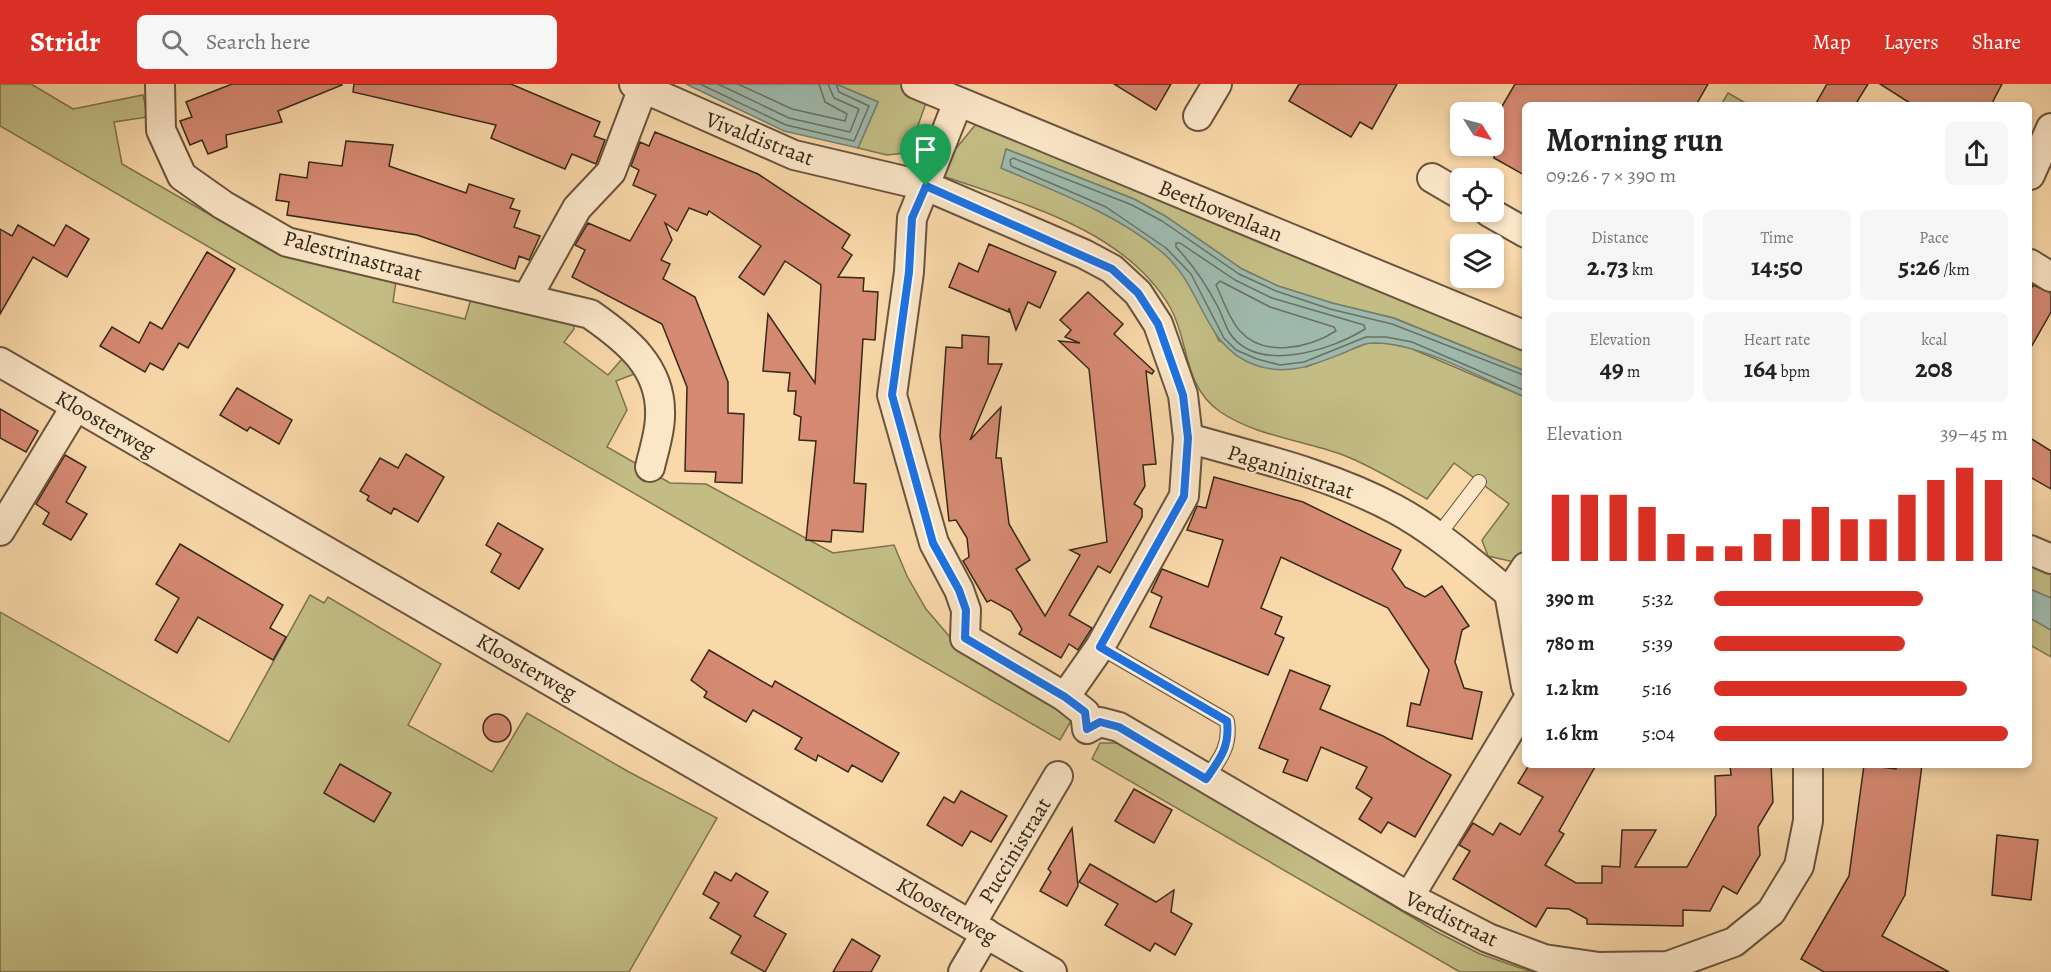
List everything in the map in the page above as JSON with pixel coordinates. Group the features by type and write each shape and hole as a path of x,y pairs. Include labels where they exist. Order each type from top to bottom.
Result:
{"street":[{"name":"Palestrinastraat","path":"160,84 161,130 182,176 223,206 287,242 590,314 621,335 649,366 659,397 661,418 651,467"},
{"name":"Beethovenlaan","path":"916,84 1522,334"},
{"path":"1198,116 1217,84"},
{"path":"527,298 577,208 611,172 639,86"},
{"name":"Vivaldistraat","path":"639,86 794,155 926,186"},
{"name":"Verdistraat","path":"958,102 912,218 909,272 892,395 933,543 959,590 966,610 965,638 1065,697 1085,712 1081,738 1100,722 1119,727 1409,897 1488,938 1544,959 1599,967 1668,966 1734,942 1771,912 1799,866 1808,821 1809,768"},
{"path":"2032,171 2051,128"},
{"path":"1432,178 1450,189"},
{"path":"926,186 1084,254 1112,269 1138,293 1158,324 1183,395 1188,438 1184,496 1100,647 1065,697"},
{"path":"1504,221 1522,231"},
{"path":"2032,265 2051,277"},
{"name":"Kloosterweg","path":"0,362 1052,972"},
{"path":"0,531 76,406"},
{"name":"Paganinistraat","path":"1188,438 1331,479 1396,509 1437,537 1509,593"},
{"path":"2032,551 2051,559"},
{"path":"1522,573 1509,593 1522,664"},
{"path":"1409,897 1522,710"},
{"name":"Puccinistraat","path":"963,972 978,929 1058,776"}],"lane":[{"path":"1437,537 1479,482"},
{"path":"1100,647 1227,721 1229,738 1226,750 1206,779"}],"shaded area":[{"path":"0,84 31,84 73,109 143,95 148,117 114,122 122,164 276,253 396,281 393,302 465,319 471,299 558,321 574,318 574,329 564,342 608,375 622,359 642,371 616,381 627,410 607,447 670,483 706,484 833,553 894,545 907,576 926,609 961,650 1074,716 1060,740 0,126"},
{"path":"836,84 908,84 927,100 910,148 905,153 887,155 858,148 878,102"},
{"path":"1728,93 1744,102 1723,102"},
{"path":"981,118 1522,343 1522,370 1394,318 1332,303 1278,286 1242,269 1165,216 1134,199 1006,149 1002,168 1101,212 1148,240 1168,257 1195,291 1219,341 1306,367 1368,343 1385,343 1410,348 1522,396 1522,554 1514,562 1488,556 1482,540 1509,504 1454,463 1427,499 1354,459 1263,432 1219,411 1207,400 1199,388 1170,307 1150,280 1126,258 1099,239 1069,223 1006,197 943,176 940,168"},
{"path":"2032,566 2051,574 2051,598 2032,590"},
{"path":"310,595 324,603 328,597 441,664 408,725 492,772 527,713 629,772 717,818 629,972 0,972 0,612 229,742"},
{"path":"2032,619 2051,630 2051,657 2032,646"},
{"path":"1100,743 1121,743 1437,932 1480,954 1532,972 1460,972 1092,759"}],"water":[{"path":"686,84 836,84 878,102 858,148 784,131"},
{"path":"1006,149 1134,199 1165,216 1242,269 1278,286 1332,303 1393,318 1522,370 1522,396 1450,362 1390,344 1365,344 1312,365 1290,369 1279,370 1255,365 1224,345 1176,266 1144,238 1105,215 1001,168"},
{"path":"2032,590 2051,598 2051,630 2032,619"}],"building":[{"path":"232,84 342,85 278,111 282,122 226,135 227,147 208,154 202,140 190,145 180,121 192,117 186,102"},
{"path":"354,84 511,84 600,122 594,136 605,140 596,164 572,154 565,169 491,138 496,125 353,92"},
{"path":"1114,84 1171,84 1156,110"},
{"path":"1299,84 1397,84 1372,129 1360,122 1351,137 1289,101"},
{"path":"1515,84 1708,84 1698,102 1522,102 1522,174 1494,156 1504,156 1504,103"},
{"path":"1827,84 1868,84 1857,102 1817,102"},
{"path":"1880,84 2002,84 1993,102 1908,102"},
{"path":"655,132 758,174 850,235 842,248 852,255 838,277 864,278 863,291 878,292 875,340 863,339 860,386 854,483 866,484 863,532 832,530 831,542 806,540 816,441 799,440 801,417 794,414 796,391 788,391 790,373 763,371 768,314 815,383 821,285 785,261 764,295 739,277 761,246 709,211 707,215 689,208 677,231 665,223 672,240 661,260 670,264 663,279 695,297 728,382 728,413 744,414 742,483 715,482 716,472 685,471 687,387 662,324 572,277 585,250 575,245 588,223 630,241 656,195 633,185 639,170 631,166 640,142 649,146"},
{"path":"346,141 393,145 389,166 466,193 469,184 514,199 510,208 520,211 514,227 540,236 529,260 519,256 515,269 417,235 287,215 289,202 276,200 280,174 307,178 309,162 342,166"},
{"path":"18,225 54,246 66,225 89,239 67,277 33,257 0,314 0,229 12,236"},
{"path":"989,244 1056,272 1040,308 1028,302 1016,330 1009,308 1009,312 949,287 959,263 978,272"},
{"path":"207,252 235,269 188,348 179,343 163,370 150,363 145,372 100,346 112,327 139,343 150,322 162,329"},
{"path":"2033,285 2051,293 2051,312 2032,345"},
{"path":"1088,292 1123,324 1114,334 1154,371 1152,374 1146,371 1156,464 1143,465 1145,486 1134,504 1142,509 1142,517 1110,573 1098,566 1069,615 1092,628 1078,650 1069,644 1061,658 1019,634 1022,629 1011,611 991,600 987,602 963,561 969,557 967,538 956,520 949,521 940,436 946,347 962,348 962,335 989,337 988,364 1002,364 970,440 1001,407 996,458 1001,458 1009,524 1030,560 1016,569 1045,616 1080,555 1070,550 1107,542 1089,369 1059,341 1080,343 1065,337 1071,330 1060,320"},
{"path":"237,388 292,420 279,444 250,427 247,431 220,415"},
{"path":"0,409 38,431 26,452 0,438"},
{"path":"2032,439 2051,451 2051,489 2032,478"},
{"path":"406,454 444,477 418,522 394,508 391,514 367,500 369,496 360,491 380,458 398,468"},
{"path":"65,455 86,467 66,502 87,514 71,540 43,524 49,513 36,504"},
{"path":"1214,477 1303,502 1401,550 1392,569 1405,587 1425,597 1442,586 1469,626 1462,630 1455,662 1464,688 1482,692 1472,739 1407,726 1411,703 1420,705 1429,670 1388,608 1281,557 1261,608 1282,617 1275,634 1284,638 1268,675 1150,627 1162,597 1151,592 1162,569 1208,587 1223,540 1187,530 1197,506 1206,508"},
{"path":"498,523 543,549 519,589 491,572 501,554 486,545"},
{"path":"180,544 283,605 270,628 286,637 273,660 198,617 177,653 155,640 179,598 156,584"},
{"path":"709,650 772,687 775,681 899,753 882,782 852,765 848,772 818,755 816,761 795,749 802,738 753,710 746,722 704,697 707,692 691,680"},
{"path":"1290,670 1330,686 1320,709 1383,736 1451,775 1415,837 1388,822 1381,833 1359,819 1372,798 1356,788 1367,767 1321,747 1307,781 1283,772 1288,760 1259,748"},
{"path":"497,714 507,718 511,728 507,738 497,742 487,738 483,728 487,718"},
{"path":"340,764 391,793 374,822 324,793"},
{"path":"1527,768 1594,768 1559,831 1564,834 1545,865 1576,883 1602,883 1602,866 1620,867 1622,830 1656,830 1635,867 1687,867 1716,815 1715,776 1731,775 1730,768 1771,768 1773,802 1758,827 1760,855 1737,894 1723,886 1710,911 1683,910 1683,926 1587,924 1587,919 1569,909 1547,908 1536,927 1453,879 1470,851 1459,845 1473,823 1493,835 1500,823 1520,835 1543,797 1518,783"},
{"path":"1864,768 1922,768 1905,895 1882,936 1949,972 1824,972 1801,959 1849,876"},
{"path":"1134,789 1172,810 1154,843 1115,821"},
{"path":"961,791 1007,816 991,842 971,831 962,846 927,825 944,797 954,803"},
{"path":"1072,828 1078,886 1067,906 1040,891 1051,872 1048,869"},
{"path":"1997,835 2038,840 2031,900 1992,895"},
{"path":"1090,864 1156,902 1174,890 1171,912 1192,924 1175,955 1155,943 1150,951 1105,925 1118,904 1079,882"},
{"path":"715,872 731,881 736,873 768,892 754,916 786,934 765,972 731,953 741,936 710,918 719,903 703,894"},
{"path":"852,939 880,956 871,972 833,972"}],"route":[{"path":"926,186 1084,254 1112,269 1138,293 1158,324 1183,395 1188,438 1184,496 1100,647 1227,721 1229,738 1226,750 1206,779 1119,727 1100,722 1087,729 1085,712 1065,697 965,638 966,610 959,590 933,543 920,489 892,395 909,272 912,218 926,186"}]}
